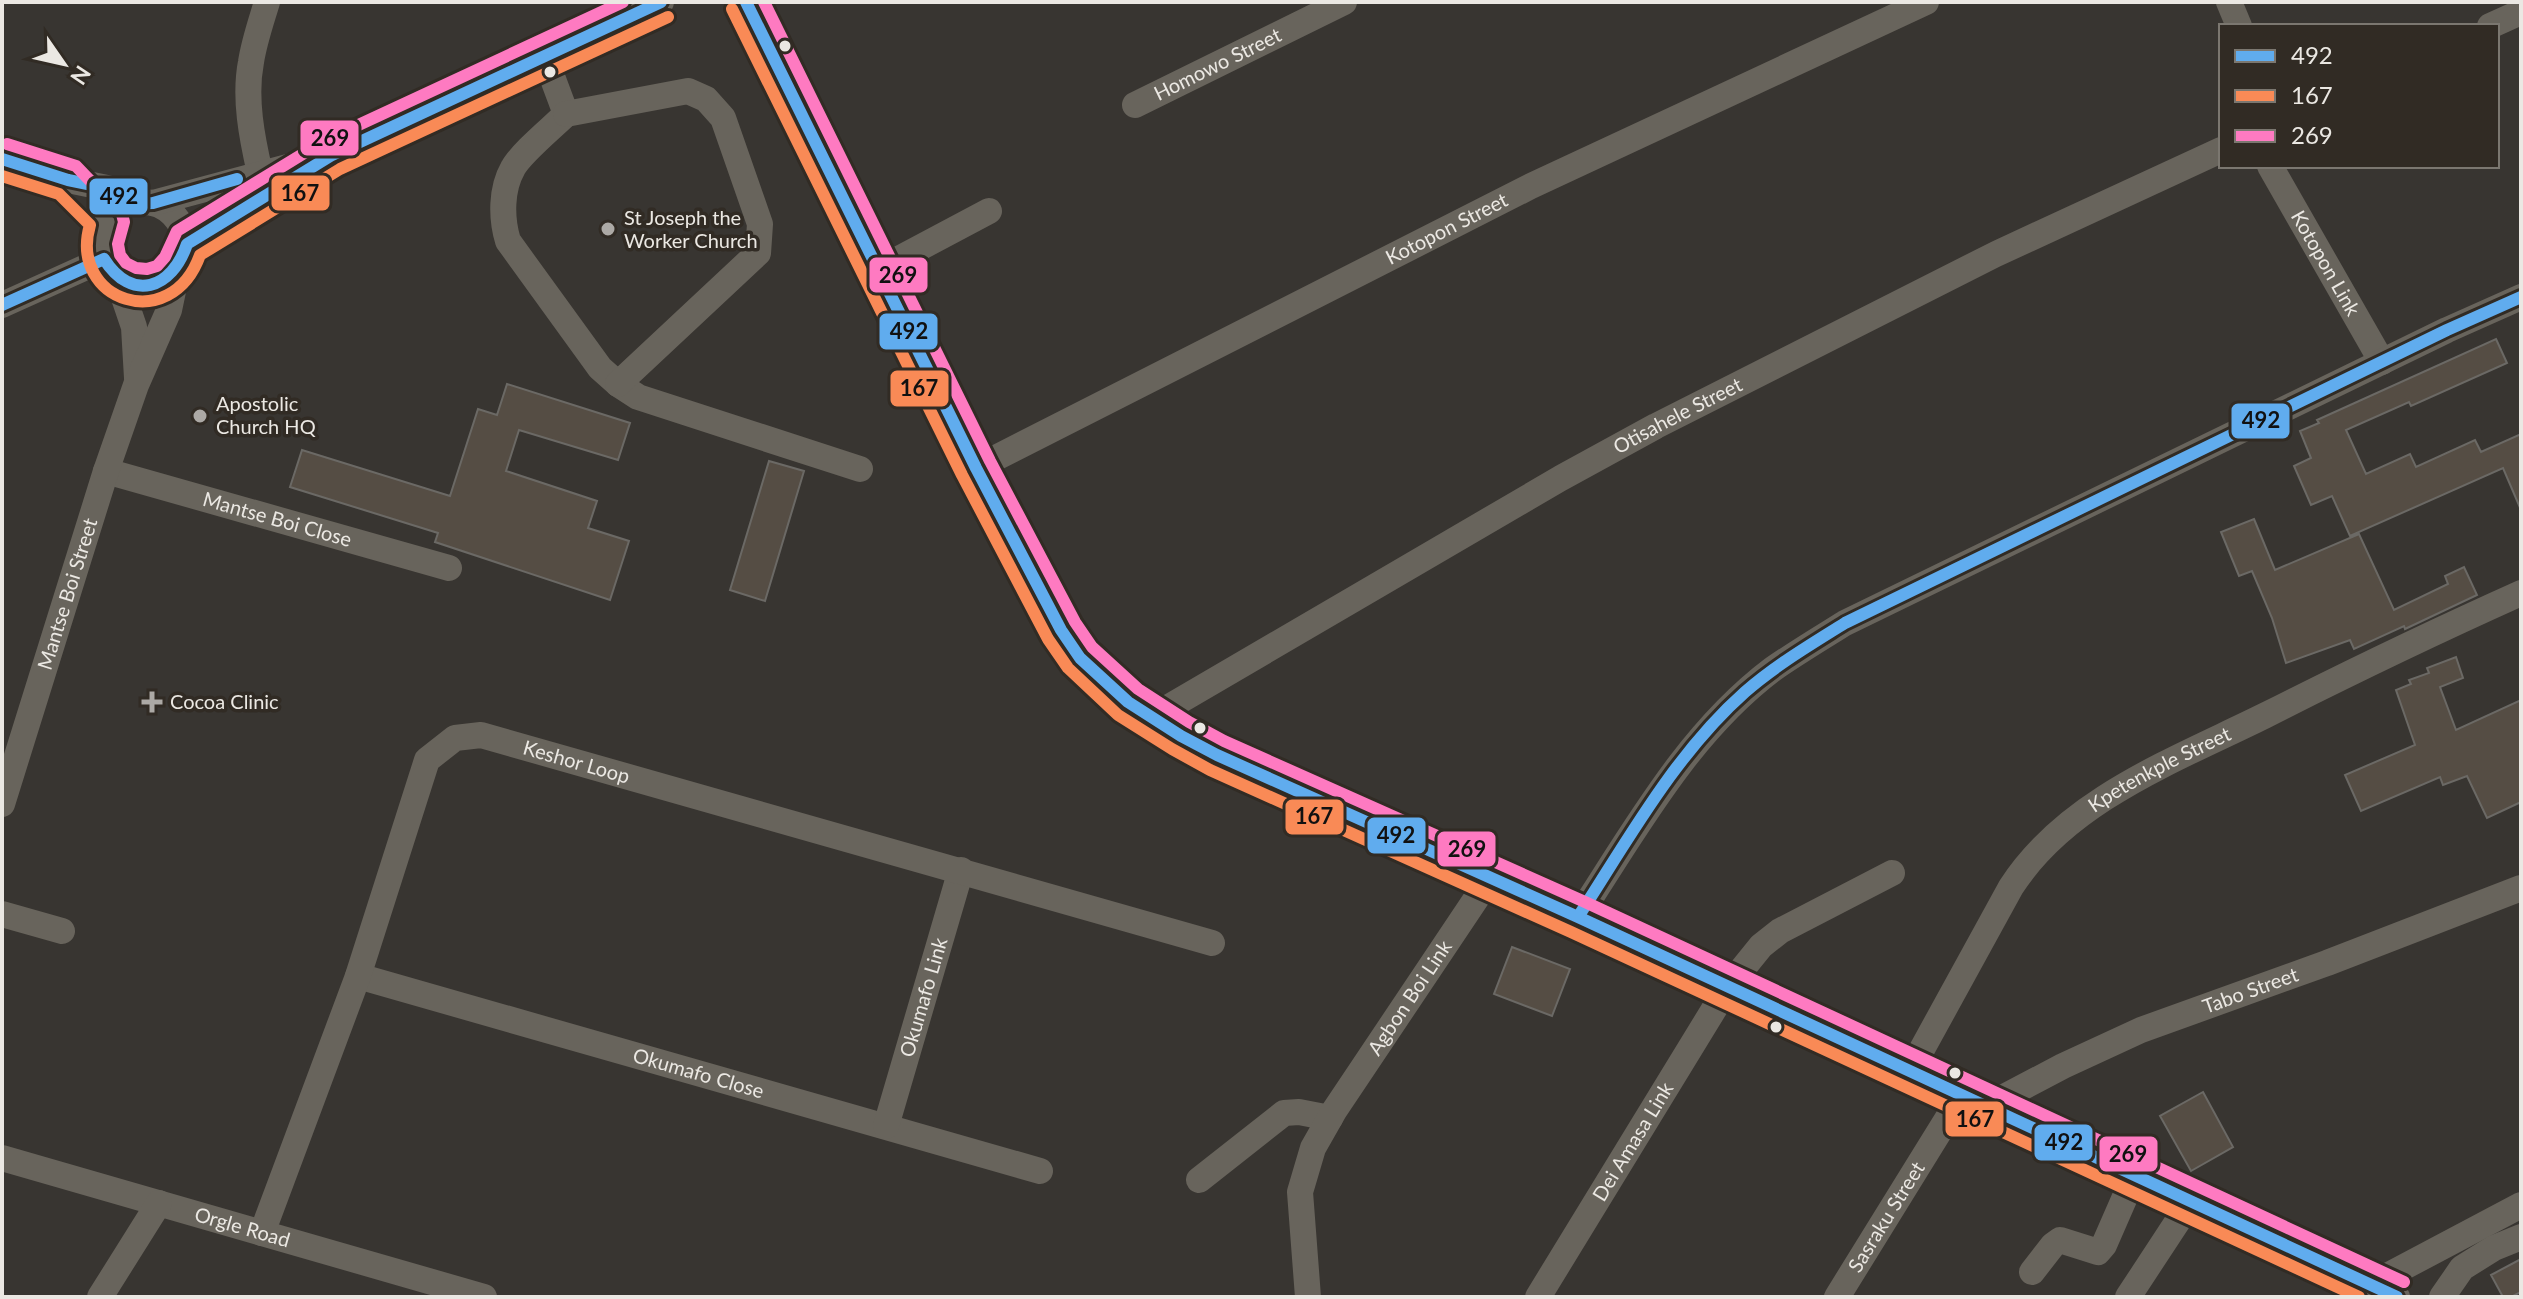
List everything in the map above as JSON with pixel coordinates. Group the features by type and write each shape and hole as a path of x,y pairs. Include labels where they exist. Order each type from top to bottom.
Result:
{"street":[{"path":"260,173 253,141 250,63 267,2"},
{"path":"332,155 141,203 108,221 101,240 110,268 134,285 155,285 164,281 182,256 332,155 661,2"},
{"path":"746,2 976,468 1061,630 1080,658 1105,683 1152,717 1217,755 1578,917 2135,1174 2191,1201 2342,1285 2370,1285 2397,1297"},
{"name":"Homowo Street","path":"1135,105 1344,2"},
{"name":"Kotopon Street","path":"976,468 1531,186 1926,2"},
{"path":"2229,2 2238,24"},
{"path":"2494,24 2521,12"},
{"path":"544,55 566,114"},
{"path":"618,384 758,253 760,224 723,118 706,99 688,91 566,114 513,167 502,206 502,223 508,241 600,368 618,384 638,397 860,469"},
{"name":"Otisahele Street","path":"1152,717 1561,478 1656,426 1996,254 2219,151"},
{"path":"2,159 68,180 107,188 174,214 181,223 182,256"},
{"name":"Kotopon Link","path":"2271,168 2382,362"},
{"path":"68,180 108,221"},
{"path":"878,270 989,211"},
{"name":"Mantse Boi Street","path":"2,804 10,749 136,385 169,310 182,256"},
{"path":"2,305 110,268"},
{"name":"Mantse Boi Street","path":"110,268 134,327 136,385"},
{"path":"1578,917 1665,782 1701,738 1773,670 1845,623 2521,297"},
{"name":"Mantse Boi Close","path":"106,471 449,568"},
{"name":"Kpetenkple Street","path":"1910,1071 2011,887 2029,859 2058,831 2148,773 2401,647 2521,593"},
{"name":"Keshor Loop","path":"262,1233 358,976 427,760 455,738 481,735 1212,943"},
{"name":"Okumafo Link","path":"886,1126 961,870"},
{"name":"Dei Amasa Link","path":"1538,1297 1727,988 1761,946 1780,931 1892,873"},
{"name":"Agbon Boi Link","path":"1308,1297 1300,1192 1313,1148 1490,878"},
{"name":"Tabo Street","path":"1987,1106 2141,1030 2521,888"},
{"path":"2,914 62,931"},
{"name":"Okumafo Close","path":"358,976 1040,1171"},
{"name":"Sasraku Street","path":"1837,1297 1955,1092"},
{"path":"1199,1180 1284,1113 1299,1112 1330,1118"},
{"name":"Orgle Road","path":"2,1158 262,1233 406,1287 484,1297"},
{"path":"2032,1272 2060,1240 2098,1252 2104,1245 2135,1174"},
{"path":"2128,1297 2191,1201"},
{"path":"100,1297 159,1203"},
{"path":"2370,1285 2521,1205"},
{"path":"2442,1297 2462,1268 2494,1248 2521,1237"}],"building":[{"path":"2496,339 2507,363 2411,406 2409,402 2346,430 2366,474 2410,454 2416,467 2475,440 2481,452 2521,434 2521,510 2503,468 2350,536 2332,496 2311,505 2294,466 2311,458 2300,431 2319,423 2317,420"},
{"path":"507,384 630,423 618,460 519,430 506,471 597,501 588,528 629,541 610,600 435,542 438,533 290,487 302,450 450,496 478,409 497,415"},
{"path":"769,461 804,471 765,601 730,590"},
{"path":"2254,519 2275,570 2359,534 2394,610 2448,584 2445,576 2464,567 2477,595 2354,649 2350,640 2286,663 2272,618 2252,571 2239,576 2221,532"},
{"path":"2456,657 2463,678 2440,687 2456,730 2521,700 2521,802 2487,818 2467,776 2443,785 2440,777 2361,811 2345,775 2415,745 2396,690 2411,684 2409,680 2429,673 2427,668"},
{"path":"1512,947 1570,969 1552,1016 1494,994"},
{"path":"2203,1092 2233,1147 2191,1171 2160,1116"},
{"path":"2521,1259 2521,1292 2503,1297 2491,1275"}],"transit line":[{"name":"269","path":"7,144 76,166 122,214 124,222 118,244 120,255 126,263 147,269 157,266 165,257 177,231 324,141 623,2"},
{"name":"492","path":"2,305 104,259 127,282 150,285 162,280 172,272 187,244 332,155 661,2"},
{"name":"492","path":"746,2 976,468 1061,630 1080,658 1128,702 1217,755 1578,917 2397,1297"},
{"name":"269","path":"764,2 990,461 1075,622 1092,647 1138,689 1224,741 1585,902 2404,1282"},
{"name":"167","path":"732,9 962,475 1048,639 1068,668 1118,715 1210,770 1571,932 2359,1297"},
{"name":"167","path":"2,176 59,194 90,225 87,251 94,273 107,289 126,299 147,301 167,295 186,280 200,255 340,169 668,17"},
{"name":"492","path":"2,159 68,180 107,188 129,204 153,203 237,179"},
{"name":"492","path":"1578,917 1654,799 1696,742 1745,692 1794,656 1845,623 2447,330 2521,297"}],"place":[{"name":"St Joseph the Worker Church","path":"608,229"},
{"name":"Apostolic Church HQ","path":"200,416"},
{"name":"Cocoa Clinic","path":"152,702"}]}
